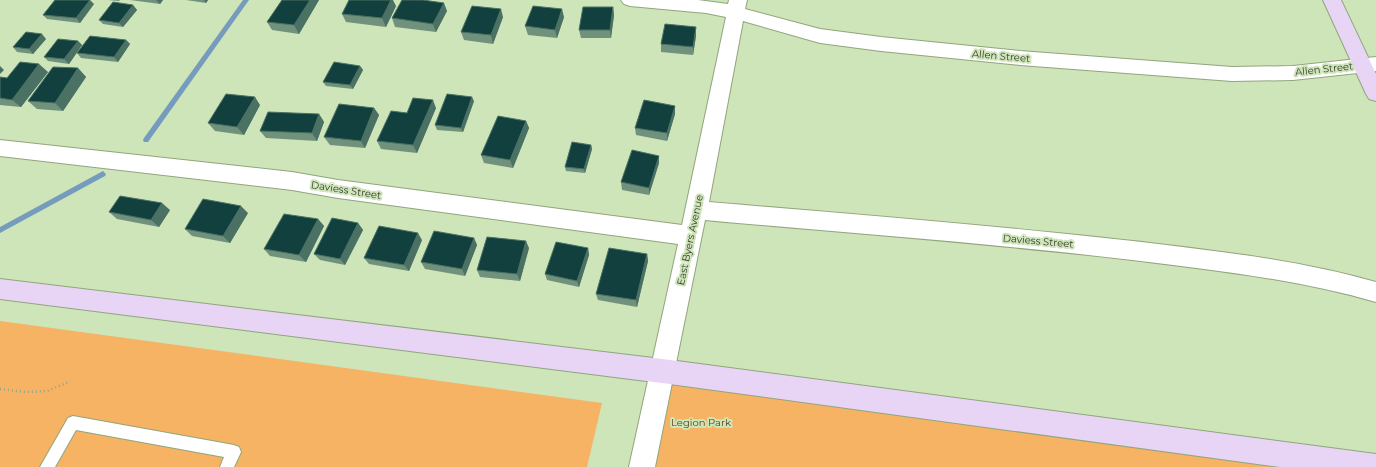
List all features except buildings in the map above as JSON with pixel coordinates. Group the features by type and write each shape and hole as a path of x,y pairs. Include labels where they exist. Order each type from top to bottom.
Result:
{"street":[{"name":"Allen Street","path":"630,0 706,7 736,6 820,36 881,44 1020,58 1232,74 1293,72 1369,65"},
{"path":"1332,0 1369,65 1376,94"},
{"name":"East Byers Avenue","path":"642,467 691,236 736,6"},
{"name":"Daviess Street","path":"0,148 292,181 346,190 691,236"},
{"name":"Daviess Street","path":"696,210 1104,247 1284,269 1357,286 1376,292"},
{"path":"0,289 662,371 1376,466"}],"lane":[{"path":"46,467 73,423 234,452 227,467"}],"path":[{"path":"0,389 26,392 47,391 69,382"}],"green space":[{"path":"0,321 602,403 587,467 0,467"},
{"name":"Legion Park","path":"662,371 1376,467 647,467"}],"waterway":[{"path":"146,140 246,0"},
{"path":"0,230 103,174"}]}
